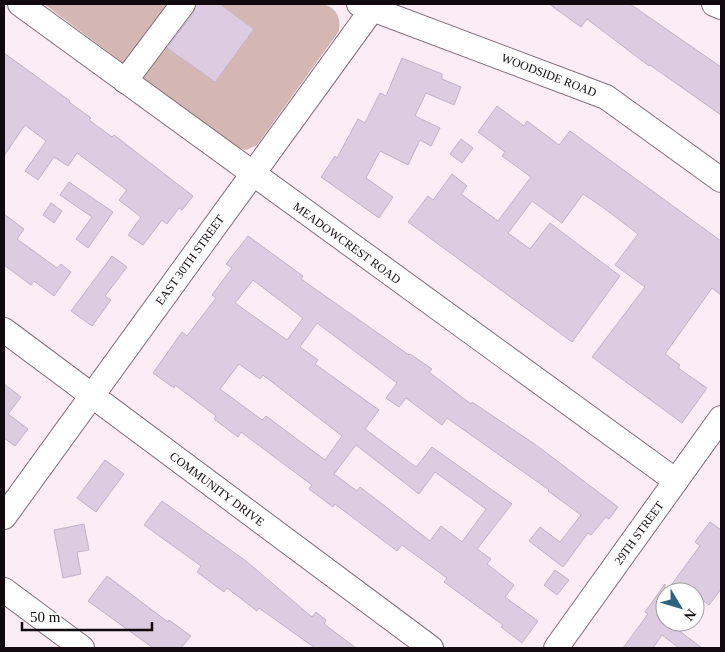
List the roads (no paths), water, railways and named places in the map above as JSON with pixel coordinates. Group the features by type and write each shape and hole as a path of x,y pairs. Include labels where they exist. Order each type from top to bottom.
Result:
{"street":[{"name":"MEADOWCREST ROAD","path":"20,4 676,481"},
{"path":"126,81 183,4"},
{"path":"714,4 721,7"},
{"name":"EAST 30TH STREET","path":"4,517 252,174 369,5"},
{"name":"WOODSIDE ROAD","path":"369,5 606,96 721,180"},
{"name":"COMMUNITY DRIVE","path":"4,330 431,648"},
{"name":"29TH STREET","path":"556,648 721,418"},
{"path":"4,590 82,648"}]}
